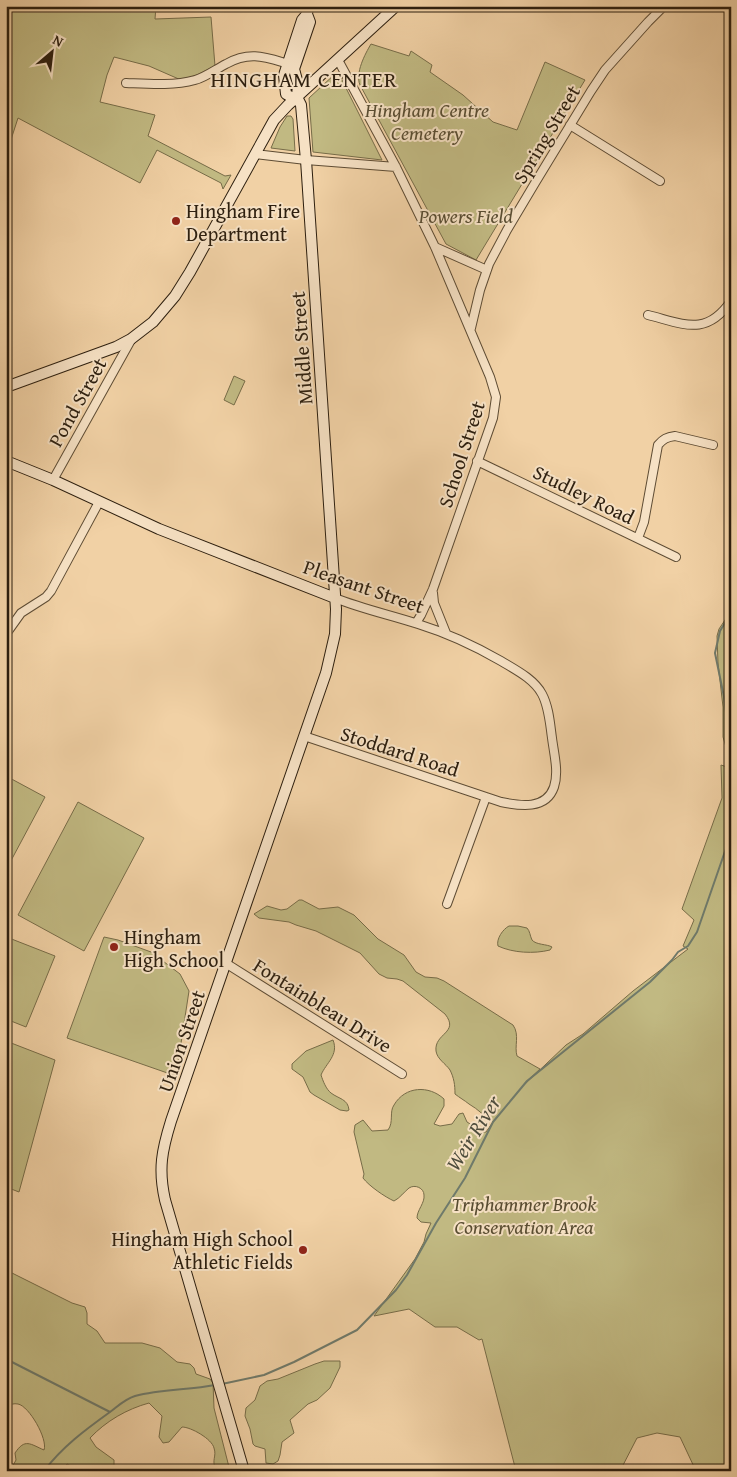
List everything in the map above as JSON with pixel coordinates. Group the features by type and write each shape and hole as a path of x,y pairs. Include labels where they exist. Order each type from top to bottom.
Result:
{"street":[{"path":"6,387 108,350 131,339 153,322 180,290 274,120 296,97 396,6"},
{"name":"Spring Street","path":"648,22 657,6"},
{"name":"Spring Street","path":"470,330 473,312 487,270 507,230 605,70 664,6"},
{"path":"126,83 162,84 188,82 246,56 266,57 291,64 301,34 310,22 307,10"},
{"name":"School Street","path":"338,60 396,167 435,247 490,377 496,397 493,418 433,589 416,623"},
{"name":"Middle Street","path":"291,64 298,84 296,97 301,105 306,160 335,598"},
{"path":"570,126 660,181"},
{"path":"255,154 396,167"},
{"path":"435,247 487,270"},
{"path":"648,315 682,324 702,325 715,320 731,301"},
{"name":"Pond Street","path":"53,480 131,339"},
{"path":"638,538 644,522 658,446 669,436 713,445"},
{"name":"Pleasant Street","path":"6,461 53,480 167,532 335,598 446,633 522,674 539,688 546,705 556,766 555,783 544,801 530,805 514,804 486,797"},
{"name":"Studley Road","path":"477,461 676,557"},
{"path":"6,634 21,613 46,597 51,591 99,502"},
{"path":"433,589 434,603 446,633"},
{"name":"Union Street","path":"244,1471 165,1200 161,1165 164,1146 172,1121 326,673 336,622 335,598"},
{"name":"Stoddard Road","path":"304,736 486,797"},
{"path":"446,904 486,797"},
{"name":"Fontainbleau Drive","path":"227,964 402,1074"}],"green space":[{"path":"6,6 156,6 155,19 211,17 215,66 181,80 149,66 114,57 100,102 155,115 148,136 225,176 231,175 223,189 221,183 157,150 140,183 18,118 6,155"},
{"name":"Hingham Centre Cemetery","path":"371,44 409,56 411,51 432,65 430,72 463,95 493,122 517,130 545,62 585,80 476,260 446,244 360,85 360,69"},
{"path":"335,74 340,76 382,160 313,152 309,98"},
{"path":"287,116 291,116 293,119 295,151 271,148"},
{"path":"234,376 245,381 234,405 224,400"},
{"name":"Triphammer Brook Conservation Area","path":"731,611 731,1471 696,1471 680,1437 657,1433 637,1438 620,1471 516,1471 482,1339 479,1340 457,1327 435,1327 409,1309 374,1316 415,1259 431,1223 421,1222 417,1218 424,1198 424,1193 421,1189 411,1187 394,1201 377,1191 363,1178 364,1174 354,1132 355,1125 363,1120 372,1131 388,1130 391,1124 394,1105 404,1094 418,1090 431,1091 444,1099 444,1106 434,1124 440,1126 452,1124 459,1114 463,1113 467,1122 483,1132 486,1132 493,1122 455,1094 450,1070 437,1054 436,1045 448,1029 450,1025 449,1020 445,1014 403,981 387,978 379,974 360,953 316,931 289,922 259,918 254,914 267,906 281,910 287,909 299,900 302,900 319,909 338,907 354,915 378,939 404,955 416,972 425,977 444,981 513,1025 517,1037 517,1056 540,1069 525,1084 566,1045 583,1034 633,991 688,949 683,946 694,920 682,909 722,798 721,765 730,768 723,737 723,707 717,636 719,629"},
{"path":"6,776 45,797 6,870"},
{"path":"78,802 144,838 84,951 18,915"},
{"path":"509,926 527,928 534,942 552,947 550,950 530,952 510,950 498,946 500,935"},
{"path":"104,937 151,952 180,974 189,991 176,1076 67,1038"},
{"path":"9,938 55,956 26,1027 6,1019 6,945"},
{"path":"333,1040 333,1055 321,1075 329,1091 347,1104 349,1110 347,1111 340,1110 310,1092 303,1077 292,1069 292,1064 306,1051"},
{"path":"6,1041 55,1060 19,1192 6,1187"},
{"path":"6,1272 12,1273 72,1303 85,1307 87,1324 97,1331 105,1343 142,1343 160,1348 177,1362 190,1364 196,1374 210,1379 213,1383 214,1408 230,1471 216,1471 214,1464 215,1451 212,1445 205,1437 191,1429 182,1427 169,1442 163,1443 159,1437 162,1416 149,1403 117,1416 90,1438 96,1447 114,1460 114,1471 80,1471 67,1464 61,1471 10,1471 16,1460 15,1453 22,1445 31,1444 44,1450 44,1445 37,1424 27,1410 18,1404 6,1405"},
{"path":"324,1361 340,1361 340,1367 330,1388 290,1420 294,1433 282,1442 278,1461 273,1464 266,1463 265,1449 253,1444 245,1416 246,1408 255,1400 260,1386 267,1381 278,1379"}],"waterway":[{"name":"Weir River","path":"731,613 720,631 715,653 724,697 731,752"},
{"name":"Weir River","path":"222,1384 264,1375 357,1330 396,1290 465,1178 493,1122 527,1081 650,982 678,952 688,946 697,932 731,834"},
{"path":"6,1359 110,1412"},
{"name":"Weir River","path":"44,1471 74,1439 128,1399 155,1392 215,1385"}],"place":[{"name":"Hingham Fire Department","path":"176,221"},
{"name":"Hingham High School","path":"114,947"},
{"name":"Hingham High School Athletic Fields","path":"303,1250"}],"district":[{"name":"HINGHAM CENTER","path":"304,79"}],"park label":[{"name":"Powers Field","path":"466,215"}]}
